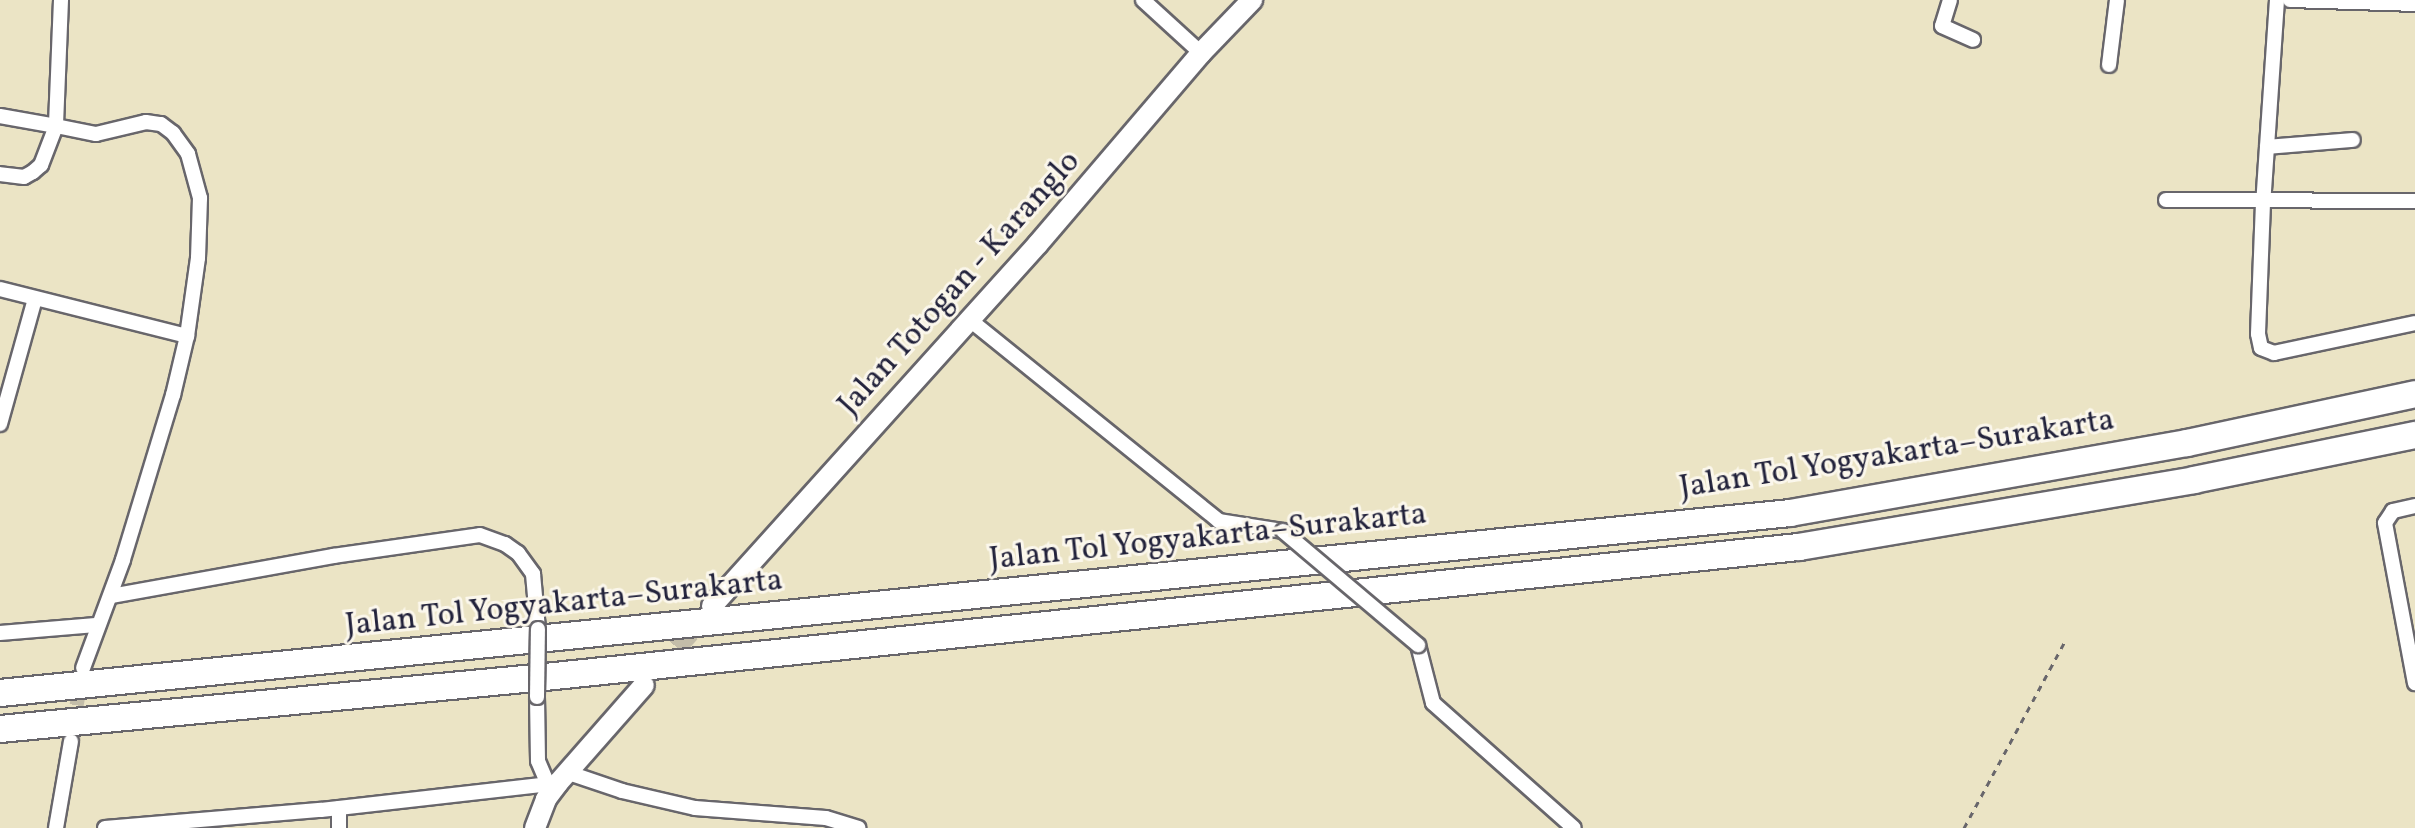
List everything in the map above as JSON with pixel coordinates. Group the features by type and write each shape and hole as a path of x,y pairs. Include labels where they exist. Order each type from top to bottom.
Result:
{"highway":[{"name":"Jalan Tol Yogyakarta–Surakarta","path":"0,693 1790,513 2187,443 2415,394"},
{"path":"0,729 593,672 1799,547 2194,480 2415,435"}],"main road":[{"name":"Jalan Totogan - Karanglo","path":"712,606 970,320 1201,53 1252,0"},
{"path":"535,828 557,780 644,685"}],"street":[{"path":"0,174 24,177 33,172 41,165 56,126 61,0"},
{"path":"1143,0 1201,53"},
{"path":"1950,0 1942,26 1973,40"},
{"path":"2109,65 2117,0"},
{"path":"2277,0 2263,203 2258,334 2261,348 2274,353 2415,323"},
{"path":"2290,0 2415,4"},
{"path":"0,116 96,134 154,122 173,133 188,154 200,198 198,258 187,336 159,445 111,596 96,625 83,668"},
{"path":"2267,147 2353,140"},
{"path":"2166,200 2263,203 2415,201"},
{"path":"0,289 187,336"},
{"path":"0,424 35,299"},
{"path":"970,320 1219,521 1283,531 1418,645 1433,703 1574,828"},
{"path":"2415,506 2393,511 2385,523 2415,683"},
{"path":"111,596 333,556 480,535 505,544 518,553 533,574 538,629 538,761 557,780"},
{"path":"0,633 96,625"},
{"path":"56,828 71,741"},
{"path":"105,828 339,808 557,780 683,806 733,813 826,818 858,828"},
{"path":"339,808 339,828"}],"path":[{"path":"1964,828 2065,641"}],"tunnel":[{"path":"657,670 702,619"},
{"path":"73,726 81,680"}]}
